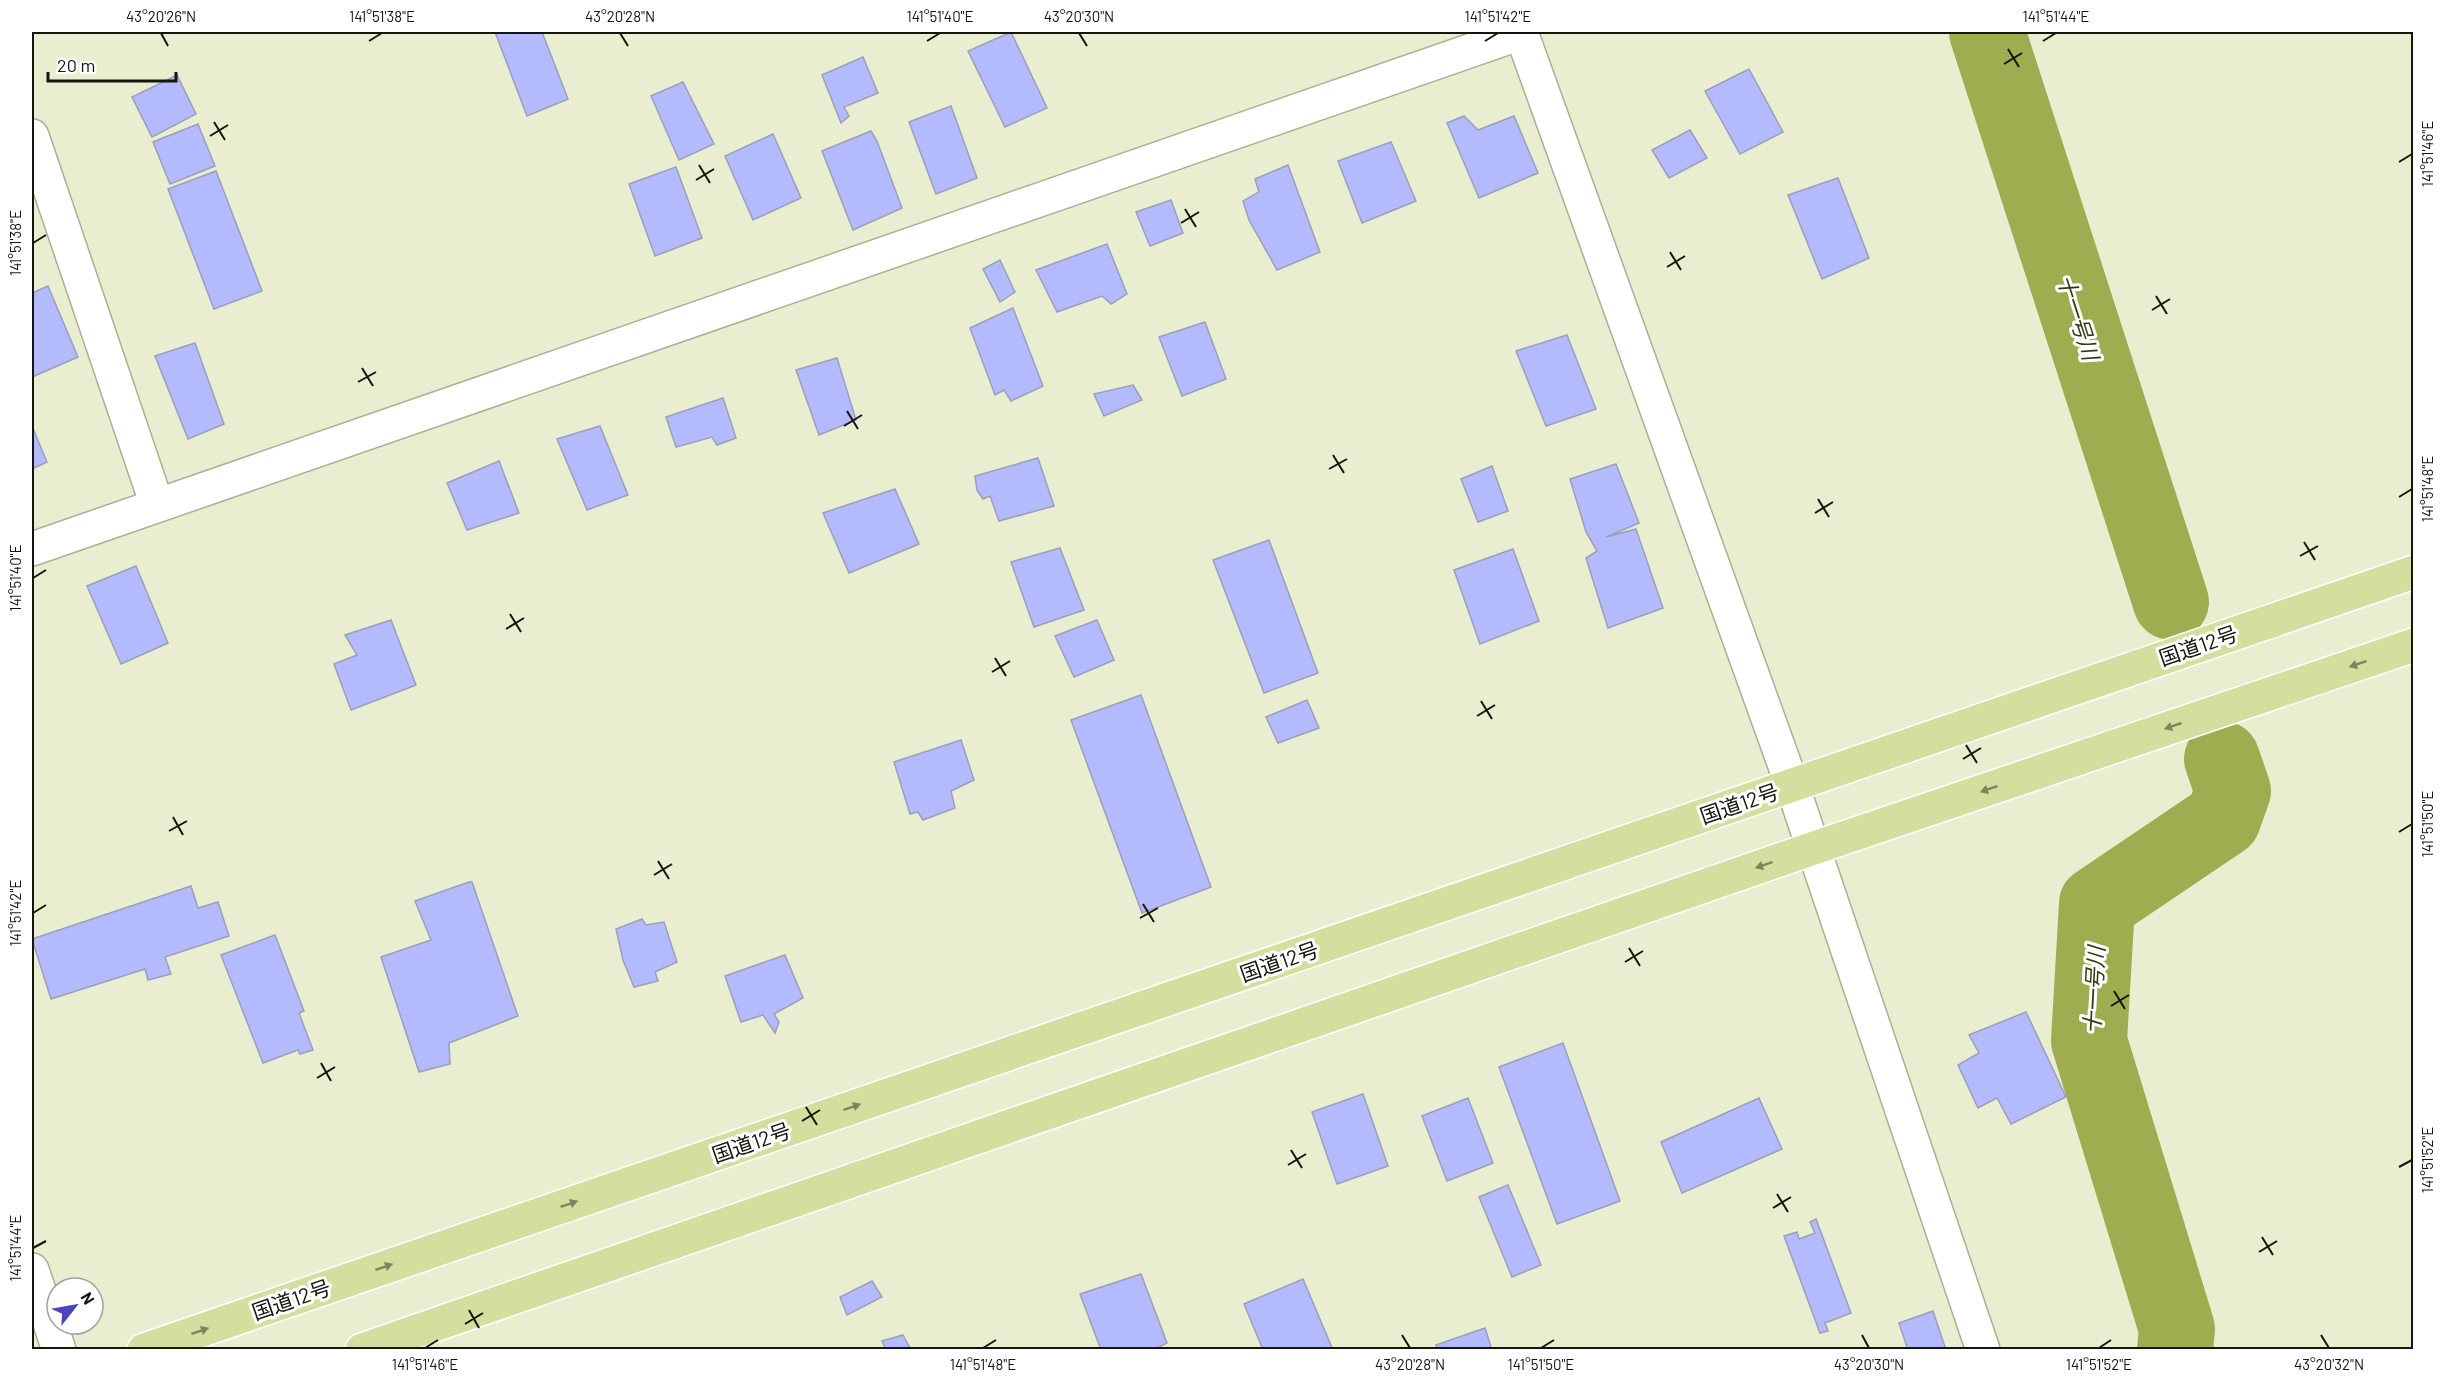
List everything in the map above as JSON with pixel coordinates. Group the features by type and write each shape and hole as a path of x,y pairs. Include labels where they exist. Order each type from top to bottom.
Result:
{"highway":[{"name":"国道12号","path":"144,1350 2414,572"},
{"path":"363,1350 1814,848 2414,645"}],"street":[{"path":"32,549 1521,32 1792,785 1983,1350"},
{"path":"32,136 157,505"},
{"path":"32,1270 59,1350"}],"building":[{"path":"495,32 542,32 568,99 527,116"},
{"path":"1011,32 1047,108 1005,127 968,51"},
{"path":"863,57 878,93 844,107 849,116 841,123 822,75"},
{"path":"1749,69 1783,132 1740,154 1705,91"},
{"path":"177,75 196,114 152,137 132,97"},
{"path":"683,82 714,144 679,160 651,96"},
{"path":"951,106 977,178 936,194 909,122"},
{"path":"1464,116 1478,130 1514,116 1538,173 1479,198 1447,123"},
{"path":"198,124 215,166 170,184 153,142"},
{"path":"1690,130 1707,158 1669,178 1652,150"},
{"path":"871,131 877,141 902,208 853,230 822,151"},
{"path":"773,134 801,198 753,220 725,156"},
{"path":"1391,142 1416,201 1362,223 1338,161"},
{"path":"1288,165 1320,252 1277,270 1249,220 1243,201 1259,192 1255,179"},
{"path":"676,167 702,238 655,256 629,184"},
{"path":"216,171 262,291 214,309 168,189"},
{"path":"1838,178 1869,258 1822,279 1788,195"},
{"path":"1171,200 1183,233 1150,246 1136,212"},
{"path":"1107,244 1127,294 1111,304 1102,296 1057,312 1036,270"},
{"path":"1000,260 1015,292 1000,302 983,269"},
{"path":"48,286 78,357 32,377 32,293"},
{"path":"1013,308 1043,386 1011,401 1004,390 995,395 970,328"},
{"path":"1205,322 1226,379 1182,396 1159,337"},
{"path":"1567,335 1596,409 1546,426 1516,351"},
{"path":"195,343 224,424 188,439 155,356"},
{"path":"837,358 856,420 819,435 796,370"},
{"path":"1133,385 1142,400 1104,416 1094,394"},
{"path":"723,398 736,438 717,445 712,437 676,447 666,417"},
{"path":"32,426 47,462 32,469"},
{"path":"600,426 628,495 587,510 557,439"},
{"path":"1038,458 1054,506 999,521 990,496 983,499 977,490 975,476"},
{"path":"499,461 519,513 467,530 447,483"},
{"path":"1616,464 1639,523 1606,537 1636,529 1663,608 1608,628 1586,558 1597,551 1586,532 1570,479"},
{"path":"1492,466 1508,511 1478,522 1461,479"},
{"path":"895,489 919,544 849,573 823,513"},
{"path":"1269,540 1318,673 1264,693 1213,560"},
{"path":"1060,548 1084,610 1034,627 1011,562"},
{"path":"1513,549 1539,621 1480,644 1454,570"},
{"path":"136,566 168,643 121,664 87,586"},
{"path":"391,620 416,685 351,710 334,664 357,655 345,635"},
{"path":"1097,620 1114,660 1074,677 1055,636"},
{"path":"1141,695 1211,887 1142,913 1071,720"},
{"path":"1307,700 1319,728 1278,743 1266,717"},
{"path":"961,740 974,780 951,791 955,808 923,820 918,812 910,814 894,762"},
{"path":"472,882 518,1016 449,1043 450,1064 419,1072 381,957 431,940 415,901"},
{"path":"191,886 198,908 218,902 229,936 165,957 171,974 148,980 145,969 51,999 32,939"},
{"path":"642,919 646,925 664,922 677,962 655,972 658,981 634,987 623,960 616,929"},
{"path":"275,935 304,1011 299,1013 313,1050 300,1054 298,1050 263,1063 221,955"},
{"path":"785,955 803,998 774,1014 779,1022 775,1033 763,1015 741,1022 725,976"},
{"path":"2026,1012 2066,1097 2011,1124 1997,1098 1978,1108 1958,1065 1979,1053 1969,1035"},
{"path":"1563,1043 1620,1201 1557,1224 1499,1067"},
{"path":"1363,1094 1388,1166 1337,1184 1312,1112"},
{"path":"1468,1098 1493,1163 1447,1181 1422,1116"},
{"path":"1759,1098 1782,1149 1682,1193 1661,1142"},
{"path":"1508,1185 1541,1265 1512,1277 1479,1197"},
{"path":"1816,1219 1851,1313 1825,1323 1828,1331 1820,1333 1784,1236 1797,1232 1799,1239 1815,1233 1810,1222"},
{"path":"1141,1274 1167,1343 1153,1350 1101,1350 1080,1294"},
{"path":"1303,1279 1333,1350 1263,1350 1244,1304"},
{"path":"872,1281 882,1297 847,1315 840,1297"},
{"path":"1933,1311 1946,1350 1908,1350 1899,1323"},
{"path":"1485,1328 1492,1350 1438,1350 1436,1345"},
{"path":"903,1335 911,1350 886,1350 882,1341"}],"waterway":[{"name":"十一号川","path":"1987,32 2171,602"},
{"name":"十一号川","path":"2175,1350 2177,1329 2089,1041 2097,904 2223,819 2233,791 2222,759"}]}
